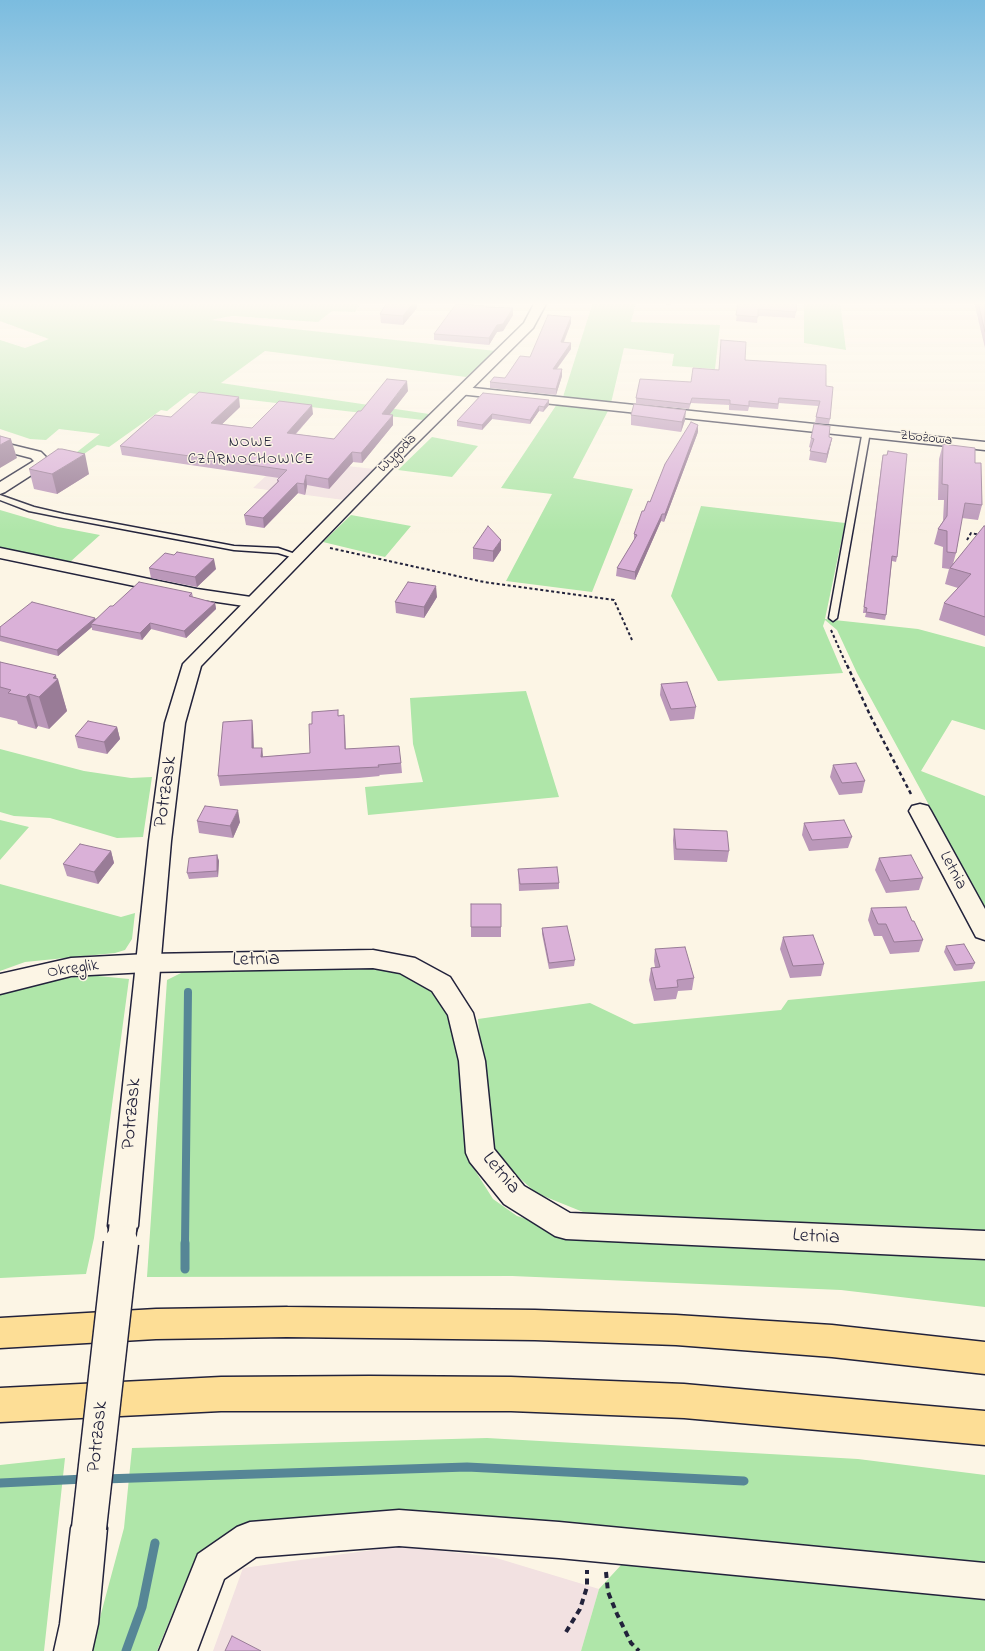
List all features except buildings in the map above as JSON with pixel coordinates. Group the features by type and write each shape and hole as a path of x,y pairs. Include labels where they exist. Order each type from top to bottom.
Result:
{"highway":[{"path":"0,1333 156,1324 264,1322 519,1325 676,1330 809,1340 985,1358"},
{"path":"0,1405 221,1394 369,1392 511,1394 684,1401 985,1428"}],"street":[{"name":"Wygoda","path":"250,602 310,544 407,445 476,379"},
{"name":"Zbożowa","path":"464,391 866,435 985,446"},
{"path":"0,446 36,455 42,460 39,464 0,489"},
{"path":"0,552 197,594 250,602"},
{"name":"Potrzask","path":"73,1651 79,1624 123,1226 147,963 175,723 192,664 250,602"},
{"name":"Letnia","path":"920,811 985,931"},
{"name":"Letnia","path":"147,963 372,959 406,965 441,984 460,1013 472,1061 480,1153 514,1195 566,1226 985,1245"},
{"name":"Okręglik","path":"0,984 71,967 147,963"},
{"path":"178,1651 211,1567 250,1540 258,1539 399,1528 558,1540 985,1581"}],"lane":[{"path":"833,618 866,435"},
{"path":"0,497 32,508 64,516 234,548 278,551 297,556"}],"path":[{"path":"967,540 971,533 985,536"},
{"path":"310,544 484,582 614,600 632,640"},
{"path":"833,618 831,629 870,715 920,811"},
{"path":"566,1632 580,1609 587,1587"},
{"path":"608,1592 631,1643 639,1651"}],"shaded area":[{"path":"284,459 374,469 344,500 253,488"},
{"path":"401,1546 493,1557 599,1589 581,1651 213,1651 243,1568"}],"green space":[{"path":"0,379 226,379 221,383 429,414 423,420 190,393 167,411 161,410 109,447 97,445 81,456 77,454 77,452 100,434 59,429 46,440 30,439 0,429"},
{"path":"569,379 617,379 611,403 562,400"},
{"path":"557,404 609,409 573,478 633,489 592,592 506,581 552,494 501,488"},
{"path":"432,437 478,446 452,477 398,470"},
{"path":"701,506 845,523 825,619 918,629 985,647 985,730 952,720 921,771 985,796 985,908 857,673 837,630 825,620 823,626 843,673 718,681 671,596"},
{"path":"0,510 58,527 100,535 70,562 0,551"},
{"path":"351,515 411,526 385,557 323,542"},
{"path":"526,691 559,797 368,815 365,787 423,782 413,744 410,698"},
{"path":"0,749 84,771 131,778 152,777 143,837 117,838 50,818 14,816 0,812"},
{"path":"0,820 29,827 0,860"},
{"path":"0,884 121,917 135,913 132,939 125,950 115,953 25,962 0,971"},
{"path":"373,965 420,980 449,1010 457,1036 471,1164 493,1199 517,1216 559,1229 985,1259 985,1307 841,1290 512,1276 147,1277 167,980 189,969"},
{"path":"88,975 129,979 94,1238 86,1274 0,1278 0,993 22,985"},
{"path":"985,981 985,1235 625,1220 583,1212 536,1193 502,1162 488,1135 478,1019 590,1003 634,1024 781,1010 788,1000"},
{"path":"487,1438 858,1459 985,1475 985,1570 537,1520 525,1523 453,1514 391,1512 257,1529 220,1538 197,1554 157,1651 91,1651 124,1528 132,1448"},
{"path":"65,1458 44,1651 0,1651 0,1465"},
{"path":"622,1564 985,1596 985,1651 581,1651 599,1589"}],"waterway":[{"path":"185,1244 188,992"},
{"path":"185,1244 185,1269"},
{"path":"104,1479 467,1467 744,1481"},
{"path":"0,1483 85,1479"},
{"path":"126,1651 142,1607 155,1543"}],"district":[{"name":"NOWE CZARNOCHOWICE","path":"251,452"}]}
